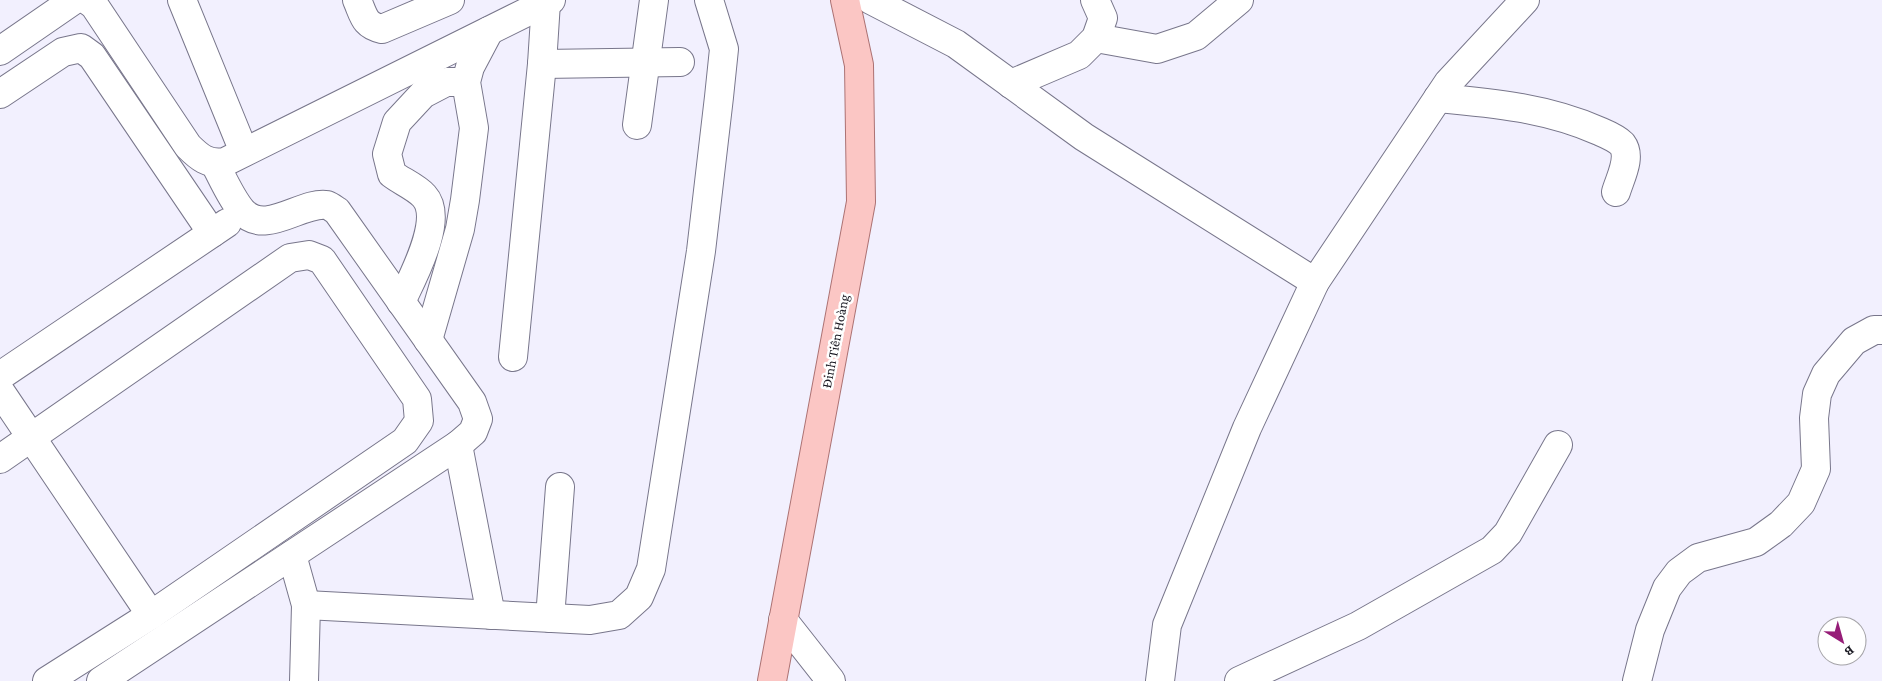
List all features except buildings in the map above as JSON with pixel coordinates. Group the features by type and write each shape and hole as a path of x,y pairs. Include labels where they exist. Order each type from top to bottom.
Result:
{"main road":[{"name":"Đinh Tiên Hoàng","path":"772,681 861,202 858,65 845,0"}],"street":[{"path":"0,51 74,0"},
{"path":"88,0 94,5 188,146 201,159 215,164 225,162 548,1"},
{"path":"182,0 244,152"},
{"path":"357,0 365,20 371,27 382,29 450,0"},
{"path":"636,125 654,0"},
{"path":"306,605 590,620 619,615 639,597 650,570 701,251 720,97 724,49 709,0"},
{"path":"871,0 956,44 1084,137 1315,282"},
{"path":"1011,84 1079,56 1096,38 1104,18 1096,0"},
{"path":"1096,38 1157,49 1196,36 1239,0"},
{"path":"1160,681 1167,625 1247,428 1315,282 1448,83 1524,0"},
{"path":"513,357 548,1"},
{"path":"428,340 460,229 465,200 474,128 466,82 470,67 489,31"},
{"path":"0,94 63,52 81,48 92,56 212,233"},
{"path":"542,64 680,62"},
{"path":"401,302 429,233 431,207 424,195 392,174 387,154 397,122 423,94 446,82 466,82"},
{"path":"1438,98 1525,107 1580,122 1613,138 1622,144 1626,158 1616,192"},
{"path":"101,681 458,445 473,432 478,419 472,402 337,211 328,205 313,206 290,215 262,221 243,212 215,164"},
{"path":"0,376 243,212"},
{"path":"0,459 290,258 309,255 322,260 417,399 419,421 405,441 150,615 47,681"},
{"path":"1637,681 1650,630 1667,588 1679,572 1698,558 1756,542 1781,524 1800,503 1816,469 1814,418 1817,394 1826,374 1854,341 1874,330 1882,330"},
{"path":"0,391 150,615"},
{"path":"458,445 491,615"},
{"path":"1239,681 1358,626 1492,550 1508,533 1558,446"},
{"path":"550,618 560,487"},
{"path":"292,555 306,605 304,681"},
{"path":"783,620 831,681"}]}
